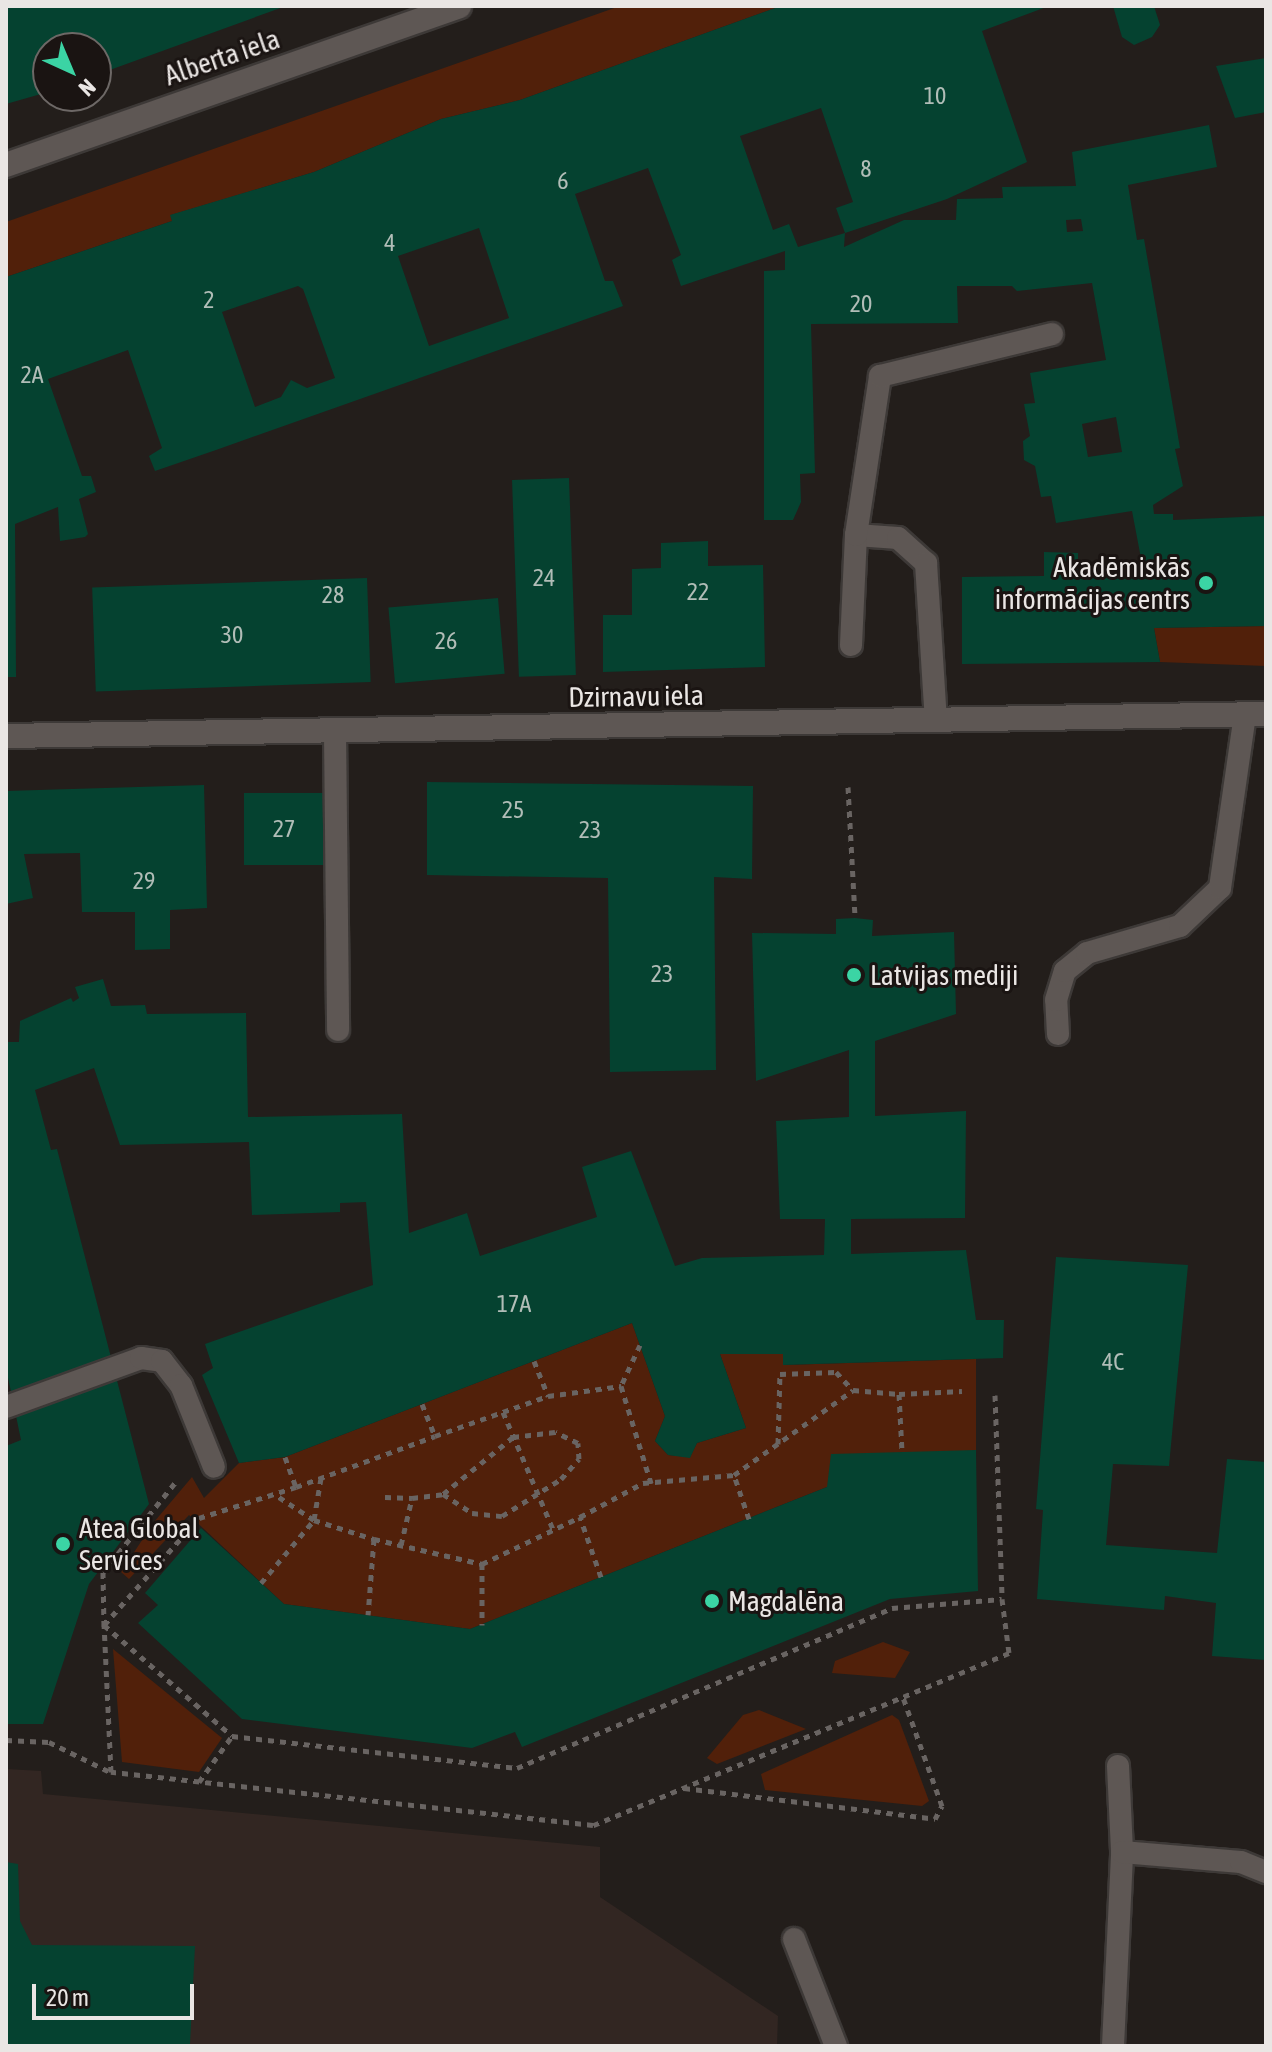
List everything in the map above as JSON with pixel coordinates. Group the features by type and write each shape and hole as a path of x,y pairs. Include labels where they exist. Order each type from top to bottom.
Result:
{"street":[{"name":"Alberta iela","path":"6,165 459,6"},
{"name":"Dzirnavu iela","path":"6,736 1255,714"}],"lane":[{"path":"851,645 856,535 880,376 1052,334"},
{"path":"856,535 898,538 926,563 936,721"},
{"path":"1058,1034 1056,1000 1065,971 1087,953 1180,926 1220,888 1255,714"},
{"path":"335,731 338,1030"},
{"path":"6,1407 141,1358 162,1361 181,1385 211,1457"},
{"path":"1113,2046 1122,1852 1118,1766"},
{"path":"1122,1852 1241,1862 1266,1872"},
{"path":"794,1939 836,2046"}],"path":[{"path":"848,787 855,918"},
{"path":"640,1345 621,1386 652,1483"},
{"path":"534,1361 548,1396"},
{"path":"778,1444 780,1374 836,1372 853,1390"},
{"path":"104,1625 199,1518 296,1487 548,1396 621,1386"},
{"path":"275,1494 314,1520 374,1539 482,1564 652,1483 734,1475 853,1390 899,1394 962,1391"},
{"path":"899,1394 902,1452"},
{"path":"6,1740 49,1742 111,1772 593,1825 1009,1653 1002,1599 995,1395"},
{"path":"422,1404 435,1436"},
{"path":"503,1412 553,1529"},
{"path":"385,1497 443,1494 513,1437 555,1432 578,1443 579,1459 561,1479 502,1516 472,1513 443,1494"},
{"path":"111,1772 103,1572 211,1457"},
{"path":"285,1457 296,1487"},
{"path":"734,1475 749,1519"},
{"path":"261,1583 314,1520 321,1478"},
{"path":"401,1545 412,1498"},
{"path":"584,1515 580,1517 601,1577"},
{"path":"368,1615 374,1539"},
{"path":"482,1564 482,1625"},
{"path":"104,1625 232,1736 517,1768 892,1608 1002,1599"},
{"path":"683,1788 935,1819 942,1806 903,1697"},
{"path":"199,1782 232,1736"}],"shaded area":[{"path":"620,6 781,6 520,100 441,119 314,172 171,215 172,221 6,277 6,222"},
{"path":"1266,626 1266,666 1160,662 1154,628"},
{"path":"632,1323 665,1416 655,1441 668,1455 690,1457 697,1443 746,1428 720,1354 783,1354 784,1365 976,1359 976,1450 827,1487 470,1629 284,1604 189,1515 129,1579 121,1572 154,1522 192,1477 204,1498 239,1463 285,1457"},
{"path":"883,1642 910,1652 895,1678 832,1673 835,1661"},
{"path":"113,1649 222,1738 199,1772 122,1762"},
{"path":"759,1710 806,1729 717,1764 707,1758 743,1715"},
{"path":"892,1715 899,1720 929,1801 922,1806 765,1790 761,1774"},
{"path":"6,1769 41,1771 43,1794 600,1847 600,1897 778,2016 777,2046 6,2046"}],"building":[{"path":"6,6 286,6 112,69 112,32 32,32 32,97 6,104"},
{"path":"781,6 1049,6 982,31 1027,162 947,199 845,233 844,247 904,220 956,220 957,199 1003,198 1002,187 1076,186 1072,152 1209,125 1217,167 1128,185 1137,240 1144,239 1180,448 1175,449 1183,486 1153,505 1154,514 1173,514 1173,520 1266,516 1266,626 1154,628 1160,662 962,664 962,577 1044,576 1044,552 1078,553 1078,575 1144,574 1132,511 1056,523 1051,496 1041,497 1035,466 1024,460 1023,441 1030,436 1024,404 1035,403 1030,373 1106,360 1092,283 1017,291 1012,286 957,286 958,323 811,324 815,473 800,474 801,502 793,520 764,520 764,271 785,270 785,251 681,286 672,260 681,255 648,168 575,194 605,281 613,281 623,306 216,450 155,471 149,456 162,448 128,350 48,379 82,476 91,476 96,492 79,499 88,534 85,537 60,541 58,507 15,524 16,677 6,677 6,277 172,221 170,215 314,172 441,119 520,100","holes":["821,108 853,202 836,208 845,233 798,247 789,224 773,230 740,136","1081,219 1083,231 1067,232 1066,220","479,228 509,318 429,346 398,256","298,286 303,289 335,378 307,388 291,380 281,397 255,407 222,312","1116,417 1122,452 1088,457 1082,424"]},
{"path":"1113,6 1154,6 1160,25 1152,37 1134,45 1122,37"},
{"path":"1266,58 1266,112 1235,118 1216,66"},
{"path":"569,478 576,675 519,677 512,480"},
{"path":"708,541 708,566 763,565 765,667 603,672 603,615 632,615 632,569 661,568 661,543"},
{"path":"367,578 371,682 96,692 92,588"},
{"path":"498,598 505,674 395,683 388,608"},
{"path":"427,782 753,786 752,879 714,877 716,1070 610,1072 608,878 427,875"},
{"path":"204,785 207,908 170,910 170,949 135,950 135,912 82,912 80,853 24,854 33,898 6,904 6,791"},
{"path":"244,793 324,793 324,865 244,865"},
{"path":"836,919 873,920 872,936 954,932 956,1014 875,1041 875,1116 966,1111 965,1218 851,1219 851,1254 966,1250 976,1320 1004,1320 1003,1358 783,1365 783,1354 720,1354 746,1428 697,1443 690,1458 668,1455 655,1441 665,1416 632,1323 285,1457 239,1463 202,1375 213,1368 205,1344 373,1285 366,1202 340,1203 340,1212 252,1215 249,1142 120,1145 94,1068 35,1090 51,1150 57,1149 149,1504 89,1584 43,1724 6,1724 6,1446 21,1440 6,1368 6,1042 19,1042 20,1021 71,998 73,1002 79,998 75,987 103,979 111,1006 145,1005 147,1014 246,1013 248,1117 402,1114 409,1233 467,1213 480,1256 597,1217 582,1167 631,1151 675,1266 702,1258 824,1255 825,1219 780,1219 776,1121 849,1117 849,1050 756,1081 752,933 836,934"},
{"path":"1056,1257 1188,1265 1169,1466 1113,1464 1106,1545 1217,1553 1227,1459 1266,1462 1266,1660 1212,1656 1216,1603 1165,1596 1164,1610 1037,1599 1043,1510 1036,1509"},
{"name":"Magdalēna","path":"976,1450 978,1591 890,1599 522,1747 515,1732 472,1748 242,1719 138,1623 158,1605 145,1593 201,1528 284,1604 470,1629 827,1487 831,1454"},
{"path":"6,1862 18,1864 20,1921 32,1945 195,1946 190,2044 6,2046"}],"place":[{"name":"Akadēmiskās informācijas centrs","path":"1206,583"},
{"name":"Latvijas mediji","path":"854,975"},
{"name":"Atea Global Services","path":"63,1544"},
{"name":"Magdalēna","path":"712,1601"}]}
